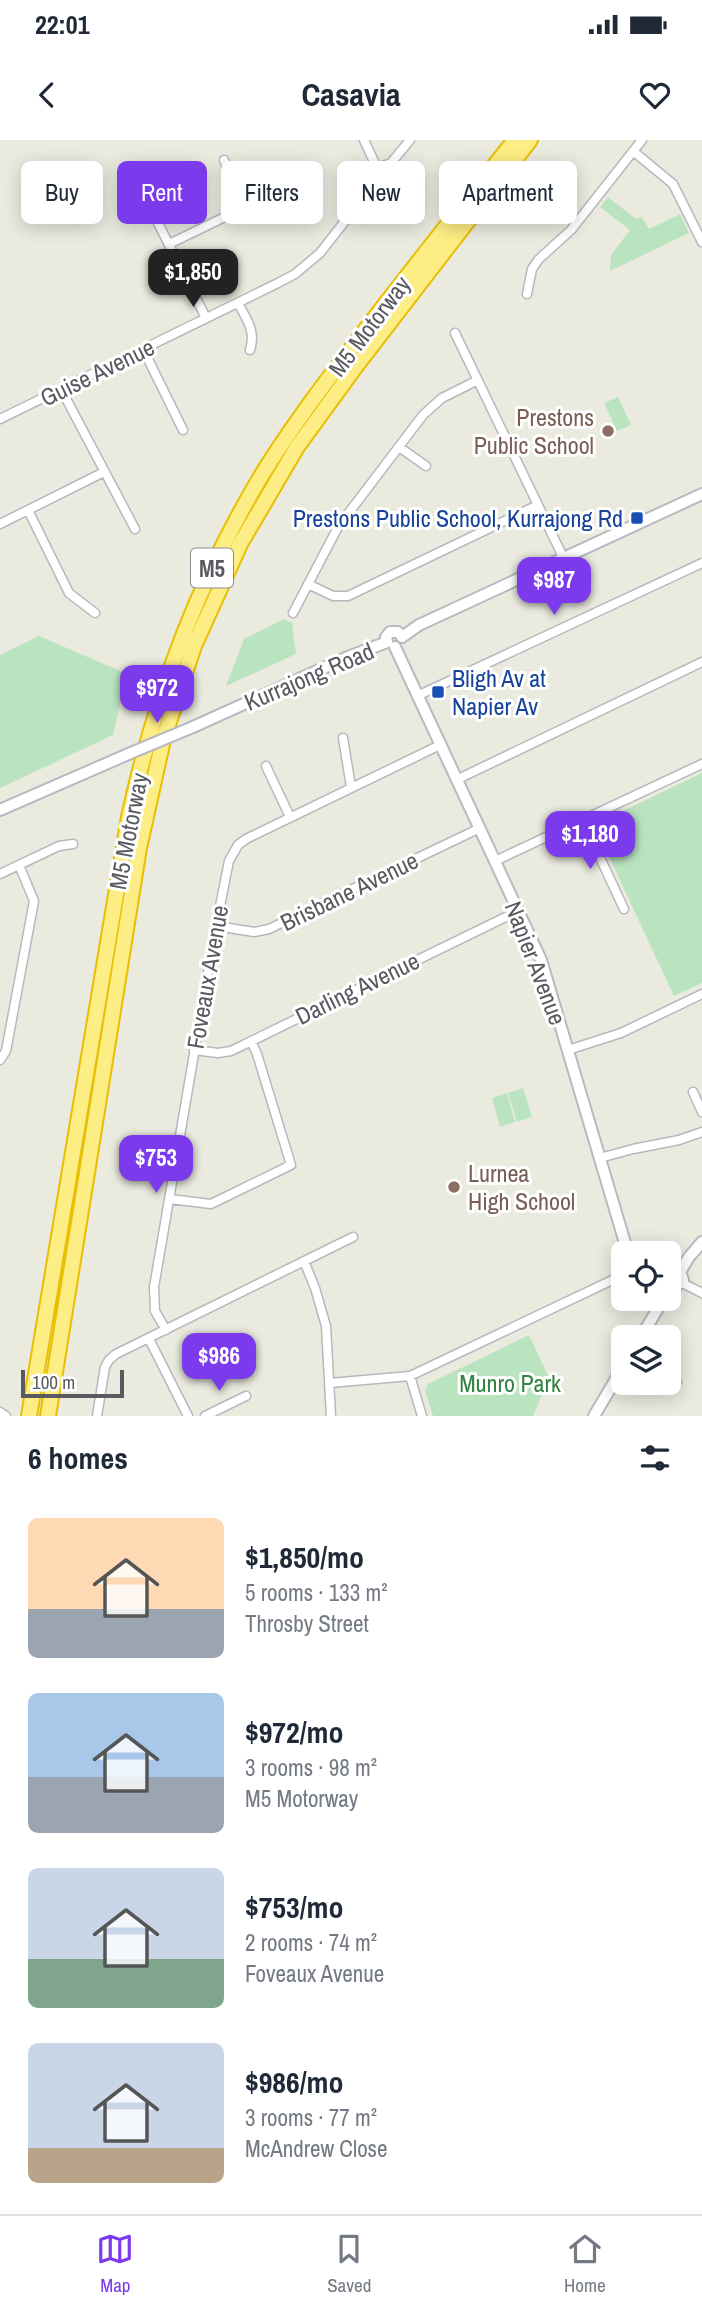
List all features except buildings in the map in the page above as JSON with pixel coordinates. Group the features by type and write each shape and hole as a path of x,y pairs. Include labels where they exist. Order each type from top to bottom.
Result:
{"highway":[{"path":"402,283 504,140"},
{"name":"M5 Motorway","path":"29,1416 71,1174 121,856 139,767 163,686 184,630 204,583 261,477 306,409 514,140"},
{"name":"M5 Motorway","path":"47,1416 139,848 163,740 194,646 240,544 297,447 530,140"}],"street":[{"path":"364,140 374,161"},
{"path":"393,161 410,140"},
{"path":"527,294 531,269 571,230 642,140"},
{"path":"633,150 673,184 702,242"},
{"path":"169,244 221,218"},
{"path":"159,224 206,318"},
{"name":"Guise Avenue","path":"0,419 295,274 320,253 344,224"},
{"path":"238,303 253,332 250,350"},
{"path":"455,333 564,559"},
{"path":"143,349 183,430"},
{"path":"293,613 341,524 399,447 434,404 478,380"},
{"path":"61,389 135,529"},
{"path":"399,447 426,466"},
{"path":"0,524 104,472"},
{"name":"Kurrajong Road","path":"0,810 348,657 391,645 386,637 390,632 398,632 402,637 419,625 702,494"},
{"path":"308,584 333,596 348,596 538,505"},
{"path":"28,510 69,593 95,613"},
{"path":"417,696 702,563"},
{"name":"Napier Avenue","path":"391,645 541,960 624,1241"},
{"path":"456,780 702,662"},
{"path":"343,738 351,788"},
{"name":"Foveaux Avenue","path":"166,1330 155,1311 154,1287 229,861 238,845 246,839 440,745"},
{"path":"495,861 702,764"},
{"path":"266,766 290,817"},
{"path":"583,821 624,909"},
{"name":"Brisbane Avenue","path":"216,926 254,932 269,929 478,829"},
{"path":"0,874 59,846 73,844"},
{"path":"0,1059 6,1051 34,901 19,865"},
{"name":"Darling Avenue","path":"194,1050 224,1053 518,911"},
{"path":"568,1049 621,1033 702,994"},
{"path":"170,1199 211,1205 290,1165 251,1041"},
{"path":"693,1092 702,1112"},
{"path":"600,1158 702,1132"},
{"path":"94,1415 105,1367 108,1360 116,1354 353,1237"},
{"path":"681,1269 702,1242"},
{"path":"304,1261 326,1326 331,1416"},
{"path":"330,1382 410,1376 611,1281"},
{"path":"681,1282 702,1293"},
{"path":"149,1339 187,1416"},
{"path":"410,1376 422,1416"},
{"path":"594,1416 611,1387"},
{"path":"205,1416 246,1396"},
{"path":"0,1412 6,1416"}],"green space":[{"path":"608,197 636,219 642,217 649,229 680,214 689,233 610,271 611,255 630,230 600,207"},
{"path":"618,397 631,425 617,431 604,403"},
{"path":"284,619 292,623 296,654 226,686 244,639"},
{"path":"39,636 127,674 113,735 0,788 0,655"},
{"path":"702,773 702,983 674,996 597,831 600,822"},
{"path":"523,1088 532,1117 517,1122 508,1093"},
{"path":"507,1093 515,1122 500,1127 492,1098"},
{"name":"Munro Park","path":"529,1335 549,1378 533,1416 433,1416 425,1390 428,1384"}],"place":[{"name":"Prestons Public School","path":"608,431"},
{"name":"Prestons Public School, Kurrajong Rd","path":"637,518"},
{"name":"Bligh Av at Napier Av","path":"438,692"},
{"name":"Lurnea High School","path":"454,1187"}]}
